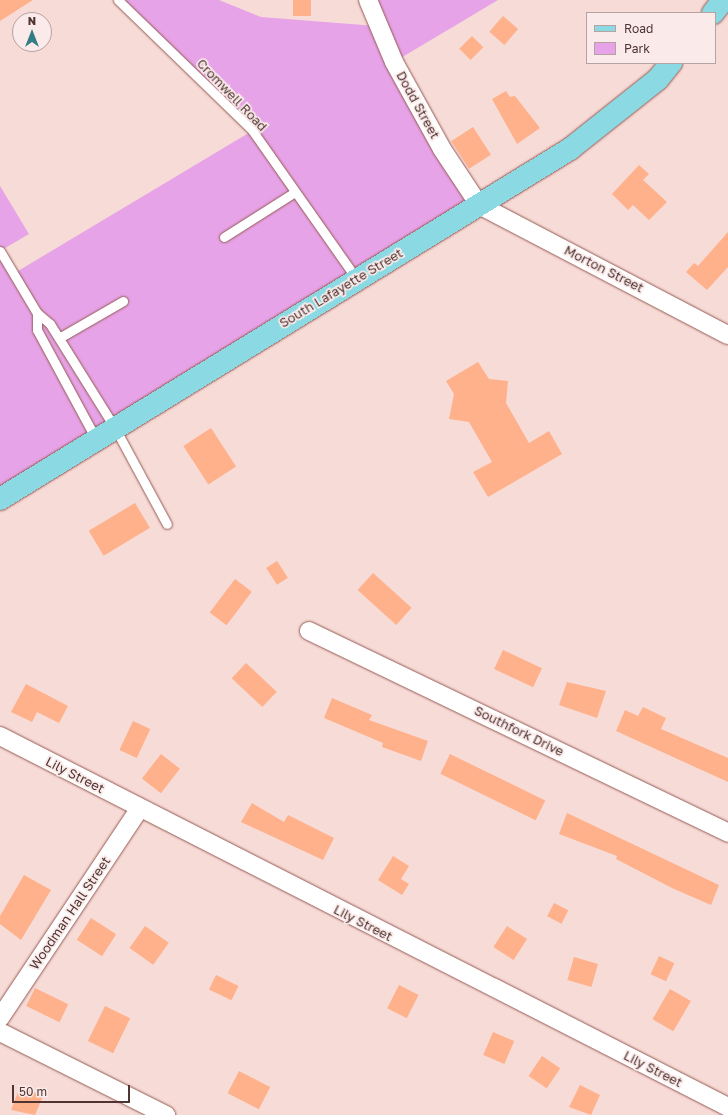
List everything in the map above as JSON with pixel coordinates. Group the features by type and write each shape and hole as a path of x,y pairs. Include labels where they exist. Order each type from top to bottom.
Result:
{"main road":[{"path":"713,12 723,0"},
{"name":"South Lafayette Street","path":"0,499 356,278 479,205 603,125 658,79 670,64"}],"street":[{"name":"Dodd Street","path":"368,0 394,62 442,149 479,205"},
{"name":"Morton Street","path":"479,205 728,335"},
{"name":"Southfork Drive","path":"309,631 728,833"},
{"name":"Lily Street","path":"0,736 728,1107"},
{"name":"Woodman Hall Street","path":"0,1018 140,808"},
{"path":"0,1032 166,1115"}],"lane":[{"name":"Cromwell Road","path":"118,0 252,130 356,278"},
{"path":"224,237 295,192"},
{"path":"0,251 37,314 48,321 115,428 167,524"},
{"path":"59,338 123,301"},
{"path":"37,314 37,330 96,439"}],"green space":[{"path":"118,0 219,0 261,17 376,26 368,0 498,0 394,62 479,205 0,499 0,251 13,274 252,131"},
{"path":"0,186 29,234 0,251"}],"building":[{"path":"0,0 33,0 12,12 0,21"},
{"path":"293,0 311,0 311,16 293,16"},
{"path":"503,16 518,29 504,45 489,32"},
{"path":"472,36 483,47 471,60 459,49"},
{"path":"506,91 510,97 515,96 540,128 517,144 492,99"},
{"path":"473,127 491,155 469,169 451,141"},
{"path":"639,165 649,174 643,180 667,202 649,220 633,205 628,210 612,194"},
{"path":"728,232 728,267 707,290 686,272 694,263 698,266"},
{"path":"478,362 489,379 508,381 506,403 529,443 549,431 562,454 488,497 473,472 492,462 469,422 449,419 454,394 446,381"},
{"path":"211,428 236,467 208,485 183,446"},
{"path":"135,503 150,528 104,556 89,531"},
{"path":"277,561 288,578 277,585 266,568"},
{"path":"373,573 412,608 396,625 358,590"},
{"path":"235,579 252,592 226,625 210,613"},
{"path":"503,650 542,668 533,687 494,669"},
{"path":"246,663 277,692 262,707 232,678"},
{"path":"567,682 606,691 597,718 559,705"},
{"path":"26,684 68,706 59,723 37,712 32,722 11,712"},
{"path":"332,698 372,715 369,720 428,741 421,761 382,747 383,743 324,718"},
{"path":"643,707 666,718 661,729 728,758 728,782 616,731 625,710 638,716"},
{"path":"133,721 150,729 137,758 119,750"},
{"path":"161,754 180,769 161,793 142,778"},
{"path":"450,754 545,800 536,820 440,774"},
{"path":"252,803 284,822 288,815 334,838 323,860 241,822"},
{"path":"567,813 719,885 711,905 672,888 616,859 617,856 559,834"},
{"path":"393,856 409,866 401,879 409,884 402,895 378,880"},
{"path":"24,875 51,890 21,940 0,924 0,916"},
{"path":"554,903 568,910 561,924 547,916"},
{"path":"91,918 116,934 102,956 77,940"},
{"path":"145,926 169,943 153,965 130,948"},
{"path":"507,926 527,939 514,960 493,947"},
{"path":"659,956 674,963 666,981 651,974"},
{"path":"574,957 598,964 591,987 567,980"},
{"path":"216,975 238,986 231,1000 209,989"},
{"path":"399,985 419,995 407,1018 387,1008"},
{"path":"35,988 68,1004 59,1022 26,1006"},
{"path":"670,989 691,1001 673,1031 652,1019"},
{"path":"105,1006 130,1018 113,1053 88,1041"},
{"path":"493,1032 514,1041 504,1064 483,1055"},
{"path":"542,1056 560,1068 547,1088 529,1076"},
{"path":"239,1071 270,1087 259,1109 228,1093"},
{"path":"580,1085 600,1095 591,1115 569,1107"},
{"path":"20,1087 43,1096 35,1115 11,1110"}]}
